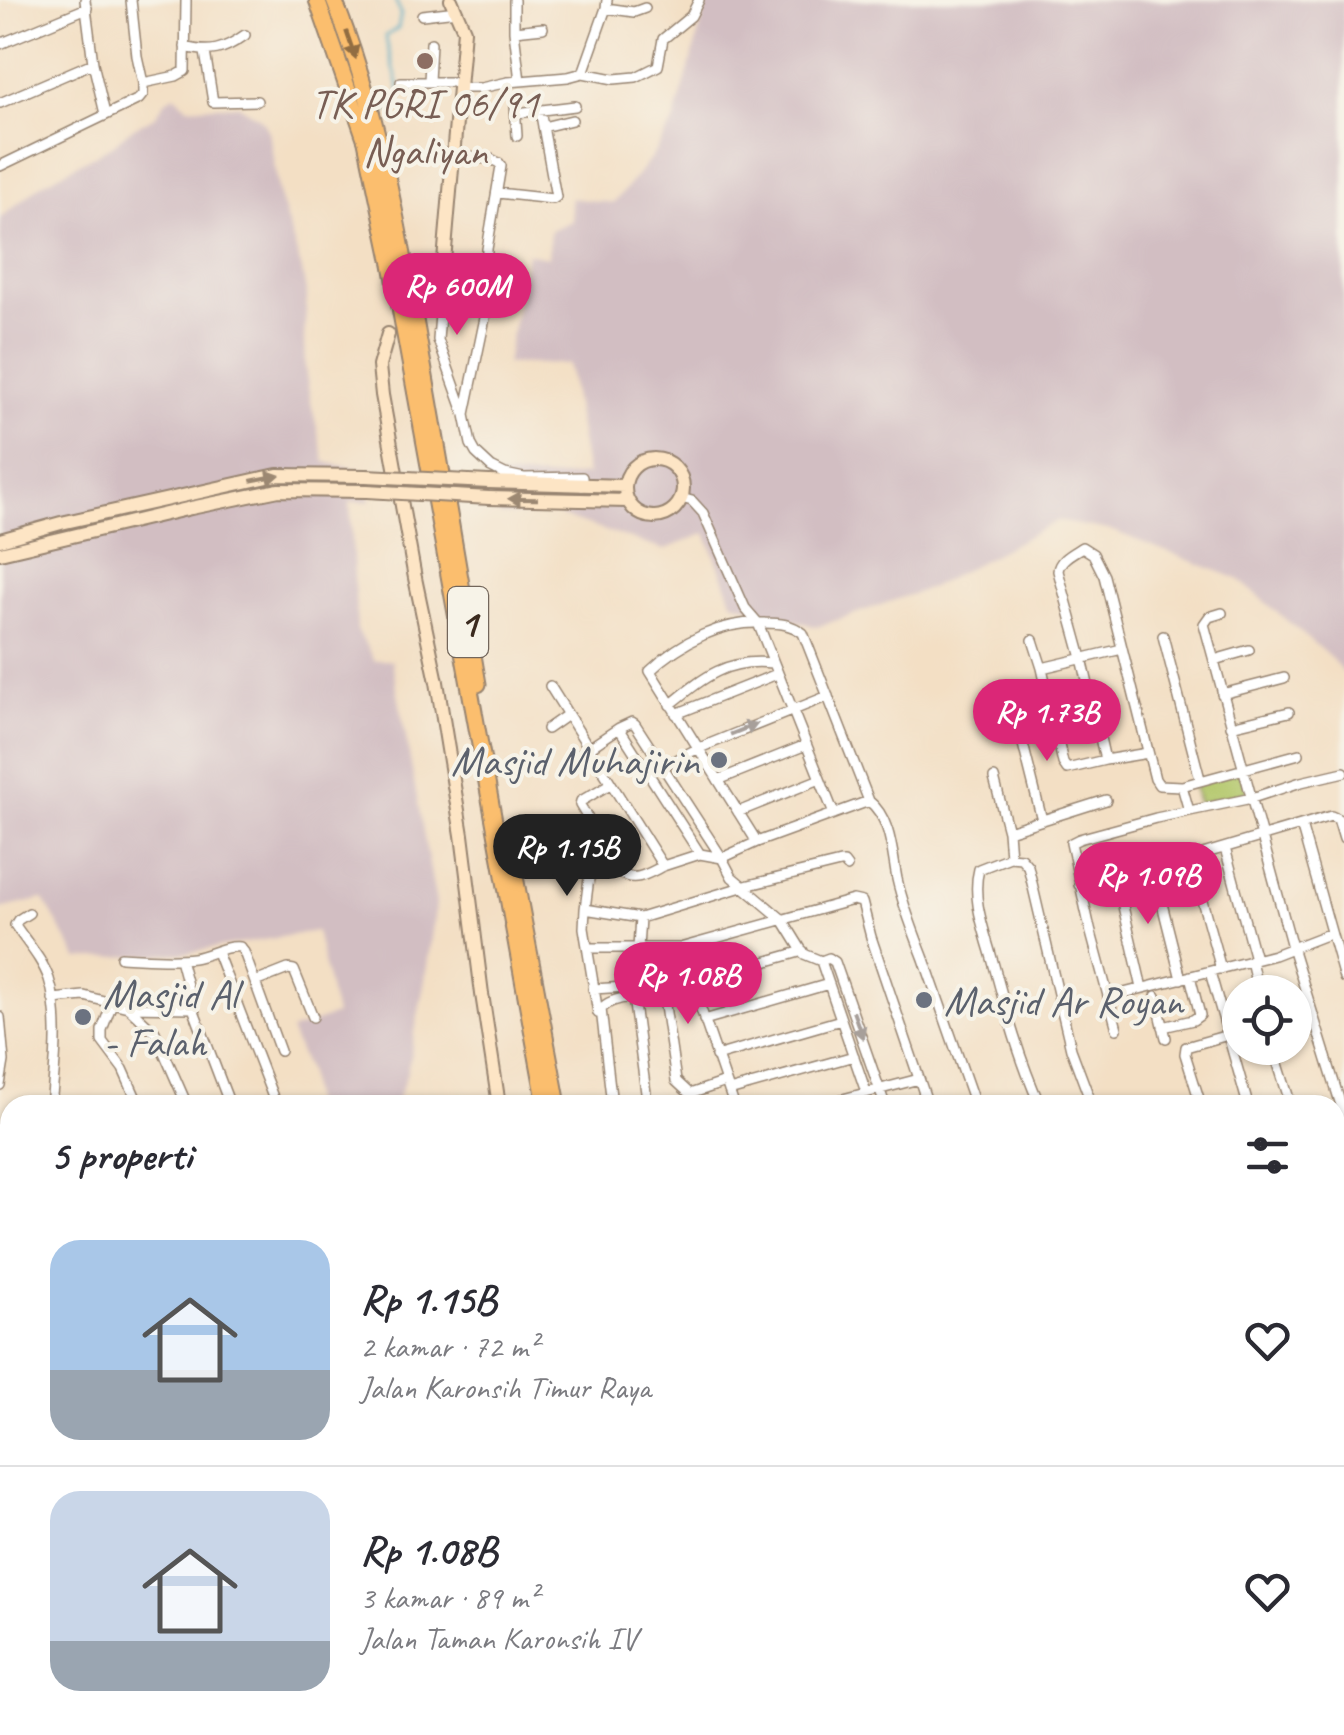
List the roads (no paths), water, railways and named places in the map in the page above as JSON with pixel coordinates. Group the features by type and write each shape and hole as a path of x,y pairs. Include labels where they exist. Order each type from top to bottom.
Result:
{"highway":[{"name":"1","path":"317,0 349,90 373,140 405,259 478,684 556,1095"},
{"name":"1","path":"334,0 366,91 392,264 544,1095"}],"street":[{"path":"0,166 139,98 143,82 131,0"},
{"path":"143,82 186,71 186,0"},
{"path":"514,0 520,82"},
{"path":"402,82 430,81 481,88 583,73 636,77 658,66 663,39 690,16 699,0"},
{"path":"0,44 86,4 93,63 105,114"},
{"path":"583,73 607,4 634,12 644,8"},
{"path":"422,14 454,6 464,30 438,340 471,444 491,467 505,474 524,478 582,477 582,486"},
{"path":"514,31 543,28"},
{"path":"185,47 205,52 245,35"},
{"path":"430,81 431,44"},
{"path":"205,52 213,102 258,101"},
{"path":"0,104 93,63"},
{"path":"517,136 516,109 575,106"},
{"path":"498,193 556,197 540,110"},
{"path":"544,127 572,120"},
{"path":"452,156 491,159 501,166 487,249 485,318 464,415"},
{"path":"422,286 444,261"},
{"path":"388,334 380,358 382,395 437,682 497,1095"},
{"path":"652,459 675,468 682,482 681,498 671,511 655,517 638,512 626,493 631,470 652,459"},
{"path":"0,540 277,475 489,498 626,493"},
{"path":"0,553 296,488 489,482 582,486 626,493"},
{"path":"681,498 692,500 703,514 740,598 758,623 834,814"},
{"path":"1104,760 1058,571 1064,560 1082,547 1093,554 1104,576 1159,785 1185,799"},
{"path":"1222,614 1209,617 1204,624 1292,947 1340,1092"},
{"path":"757,842 650,673 682,647 718,628 758,623 789,625 803,633 869,801 878,808 884,822 898,882 972,1095"},
{"path":"1163,636 1200,779"},
{"path":"1033,640 1066,769 1148,754"},
{"path":"1042,668 1122,649"},
{"path":"1214,660 1249,650"},
{"path":"673,710 702,679 718,670 756,661 772,662"},
{"path":"673,710 777,674"},
{"path":"1222,694 1284,678"},
{"path":"550,686 663,866"},
{"path":"663,766 828,696"},
{"path":"1231,726 1289,712"},
{"path":"547,729 567,715"},
{"path":"1016,716 1042,820"},
{"path":"570,761 618,728 635,724 732,877 783,920 802,952 821,960 831,958 837,965 882,1095"},
{"path":"618,728 700,854"},
{"path":"718,780 806,745"},
{"path":"1159,785 1182,786 1299,754"},
{"path":"1117,1029 1070,845 1079,839 1344,772"},
{"path":"994,778 1008,831 1010,857"},
{"path":"738,812 820,780"},
{"path":"610,784 581,802 581,807 620,873 627,878 700,854 722,858 869,801"},
{"path":"1182,786 1189,811"},
{"path":"1008,831 1106,800"},
{"path":"1079,885 1335,816 1344,838"},
{"path":"1301,825 1344,978"},
{"path":"1226,848 1255,975"},
{"path":"1036,1095 1022,1060 976,888 980,869 1010,857 1021,858 1029,871 1072,1049 1088,1095"},
{"path":"1190,858 1222,1002"},
{"path":"586,909 640,918 744,886 840,863 847,868"},
{"path":"1153,868 1200,1015 1164,1033 1156,996"},
{"path":"610,1095 584,928 588,878 602,871 620,873"},
{"path":"1116,876 1142,988"},
{"path":"588,948 680,948 858,900 863,905 924,1095"},
{"path":"28,913 15,926 39,958 54,999 53,1095"},
{"path":"638,948 640,918"},
{"path":"1108,997 1216,970 1331,934"},
{"path":"121,957 200,958 231,946 240,947 280,1051"},
{"path":"680,948 730,1095"},
{"path":"217,952 272,1095"},
{"path":"593,989 691,982 802,952"},
{"path":"180,959 193,1008 226,1095"},
{"path":"821,960 866,1092"},
{"path":"255,982 294,970 313,1016"},
{"path":"704,1020 829,984"},
{"path":"54,999 84,996 128,1007 193,1008"},
{"path":"610,1095 601,1009 606,1003 633,997 664,999 676,1081 690,1094 854,1056"},
{"path":"633,997 646,1095"},
{"path":"112,1003 102,1041 123,1069 134,1095"},
{"path":"128,1007 155,1032 183,1095"},
{"path":"155,1032 157,1016 164,1008"},
{"path":"0,1016 4,1061 0,1085"},
{"path":"716,1056 840,1020"},
{"path":"1198,1095 1185,1049 1196,1042 1222,1036"},
{"path":"1237,1065 1245,1095"},
{"path":"1278,1065 1288,1095"},
{"path":"855,1095 918,1079"}],"waterway":[{"path":"385,112 400,97 386,36 398,28 401,13 395,0"}],"place":[{"name":"TK PGRI 06/91 Ngaliyan","path":"425,61"},
{"name":"Masjid Muhajirin","path":"719,760"},
{"name":"Masjid Ar Royan","path":"924,1000"},
{"name":"Masjid Al - Falah","path":"83,1017"}]}
